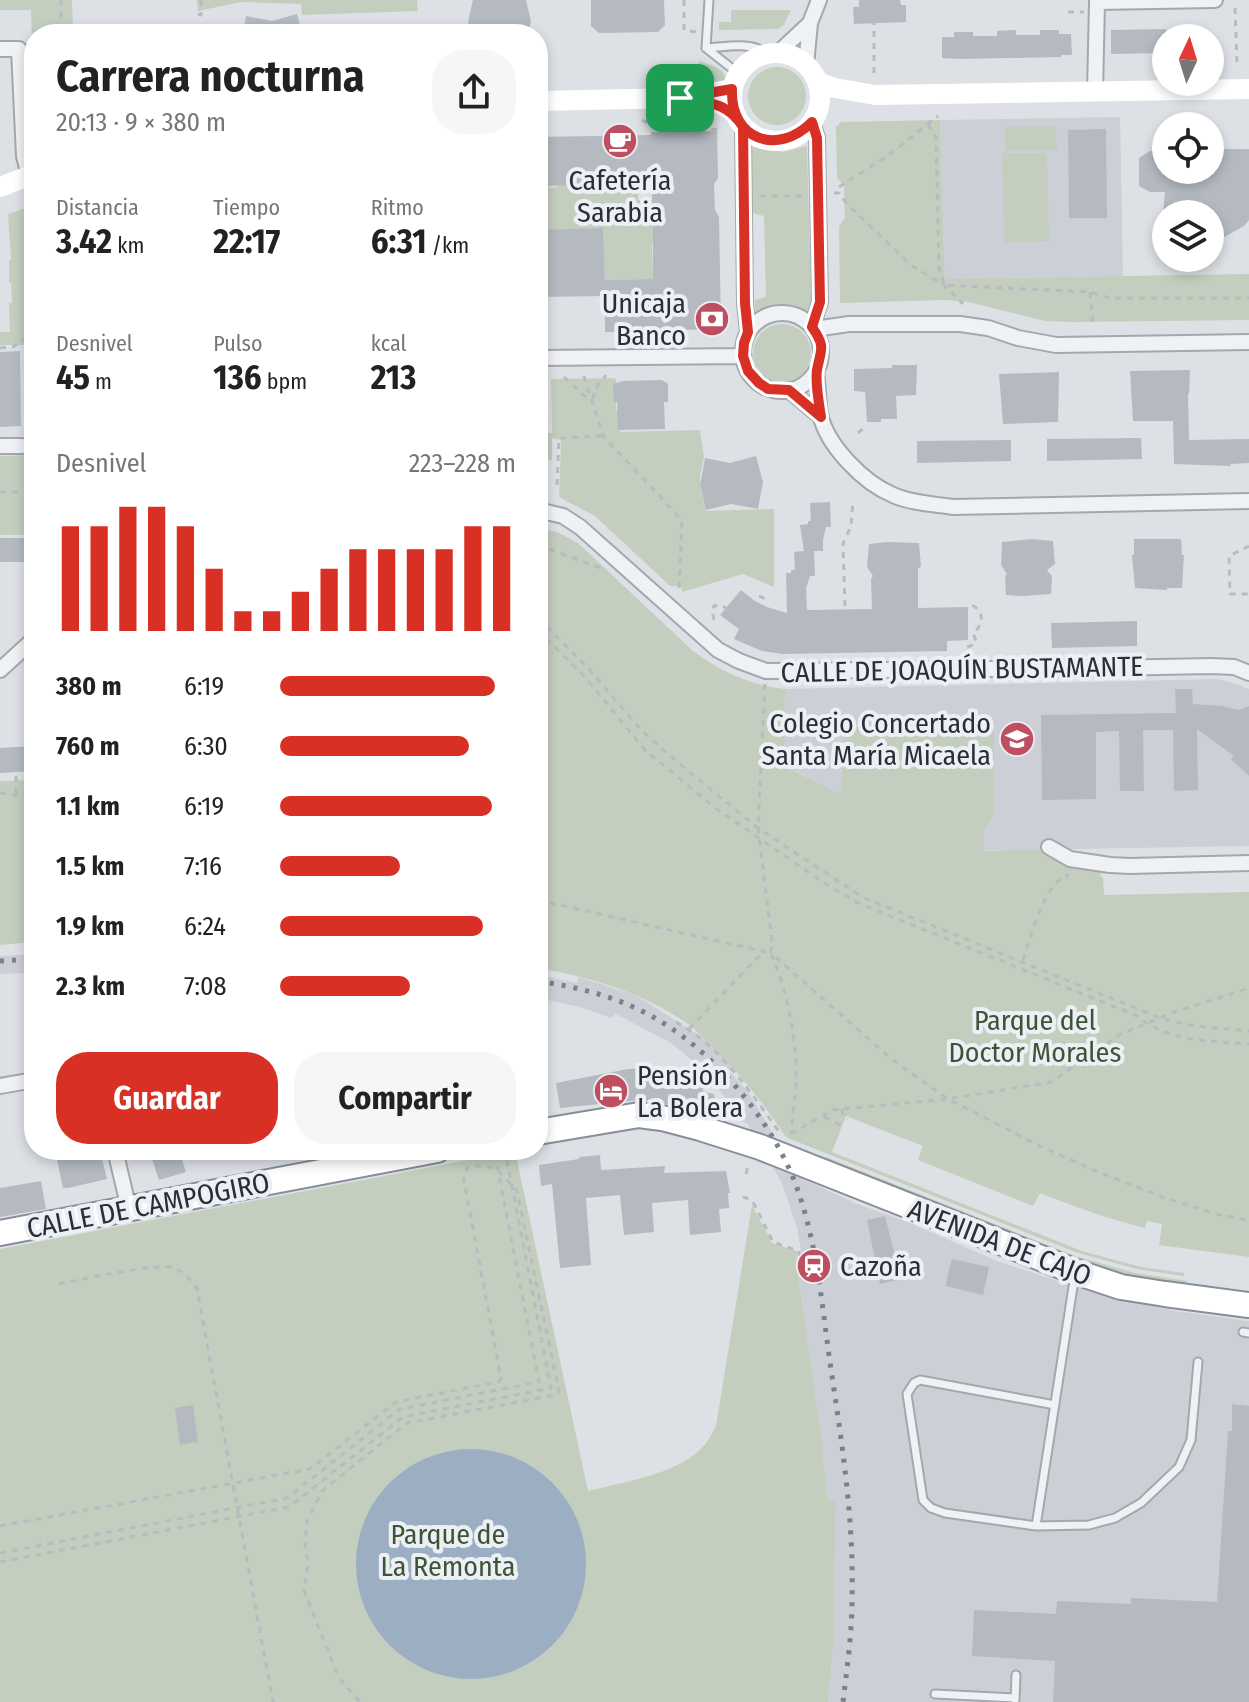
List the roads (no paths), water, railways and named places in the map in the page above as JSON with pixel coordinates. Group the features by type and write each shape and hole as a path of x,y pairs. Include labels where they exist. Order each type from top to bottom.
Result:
{"highway":[{"name":"AVENIDA DE CAJO","path":"548,1130 639,1115 770,1140 1076,1272 1121,1287 1249,1305"},
{"name":"CALLE DE CAMPOGIRO","path":"0,1233 369,1160"}],"main road":[{"path":"733,123 732,101 736,81 748,63 773,54 793,57 811,74 835,88 875,95"},
{"path":"811,74 820,98 814,118"},
{"path":"680,98 736,81"},
{"path":"548,101 680,98 719,105 733,123 771,141 786,140 801,133 814,118 843,101 875,95 1249,89"},
{"path":"0,187 24,178"}],"street":[{"path":"811,74 810,23 819,0"},
{"path":"1095,92 1097,2 1215,0"},
{"path":"773,54 810,23"},
{"path":"0,49 19,49 24,156"},
{"path":"813,328 820,302 814,118"},
{"path":"733,123 748,332"},
{"path":"816,371 803,385 789,390 774,390 759,383 748,371 743,356 748,332 763,317 781,313 799,316 813,328 821,352 816,371 821,417 831,439 861,474 892,495 953,507 1249,501"},
{"path":"813,328 849,324 960,324 1056,345 1249,342"},
{"path":"548,358 743,356"},
{"path":"789,390 821,417"},
{"path":"0,446 22,446"},
{"name":"CALLE DE JOAQUÍN BUSTAMANTE","path":"548,512 563,516 580,527 718,650 766,671 1211,666 1234,667 1249,673"},
{"path":"0,670 24,648"},
{"path":"1049,847 1070,859 1110,865 1249,863"},
{"path":"0,1086 24,1082"},
{"path":"117,1160 129,1209"}],"lane":[{"path":"709,0 706,48 736,81"},
{"path":"706,48 747,46 773,54"},
{"path":"1036,1526 1076,1272"},
{"path":"1055,1405 920,1380 914,1383 907,1394 923,1500 931,1508 945,1513 1036,1526 1089,1525 1115,1518 1141,1503 1179,1467 1191,1440 1198,1362"},
{"path":"935,1694 1015,1700 1016,1675"}],"water":[{"path":"471,1449 493,1451 515,1458 552,1483 577,1520 584,1542 584,1586 577,1608 552,1645 515,1670 493,1677 471,1679 449,1677 427,1670 390,1645 365,1608 358,1586 356,1564 358,1542 365,1520 390,1483 427,1458 449,1451"}],"railway":[{"path":"0,961 24,960"},
{"path":"548,983 620,1001 657,1019 682,1036 706,1056 749,1102 767,1128 794,1180 809,1227 818,1276 847,1487 852,1612 843,1702"}],"place":[{"name":"Cafetería Sarabia","path":"620,141"},
{"name":"Unicaja Banco","path":"712,319"},
{"name":"Colegio Concertado Santa María Micaela","path":"1017,739"},
{"name":"Pensión La Bolera","path":"611,1091"},
{"name":"Cazoña","path":"814,1266"}],"park label":[{"name":"Parque del Doctor Morales","path":"1035,1036"},
{"name":"Parque de La Remonta","path":"448,1550"}]}
